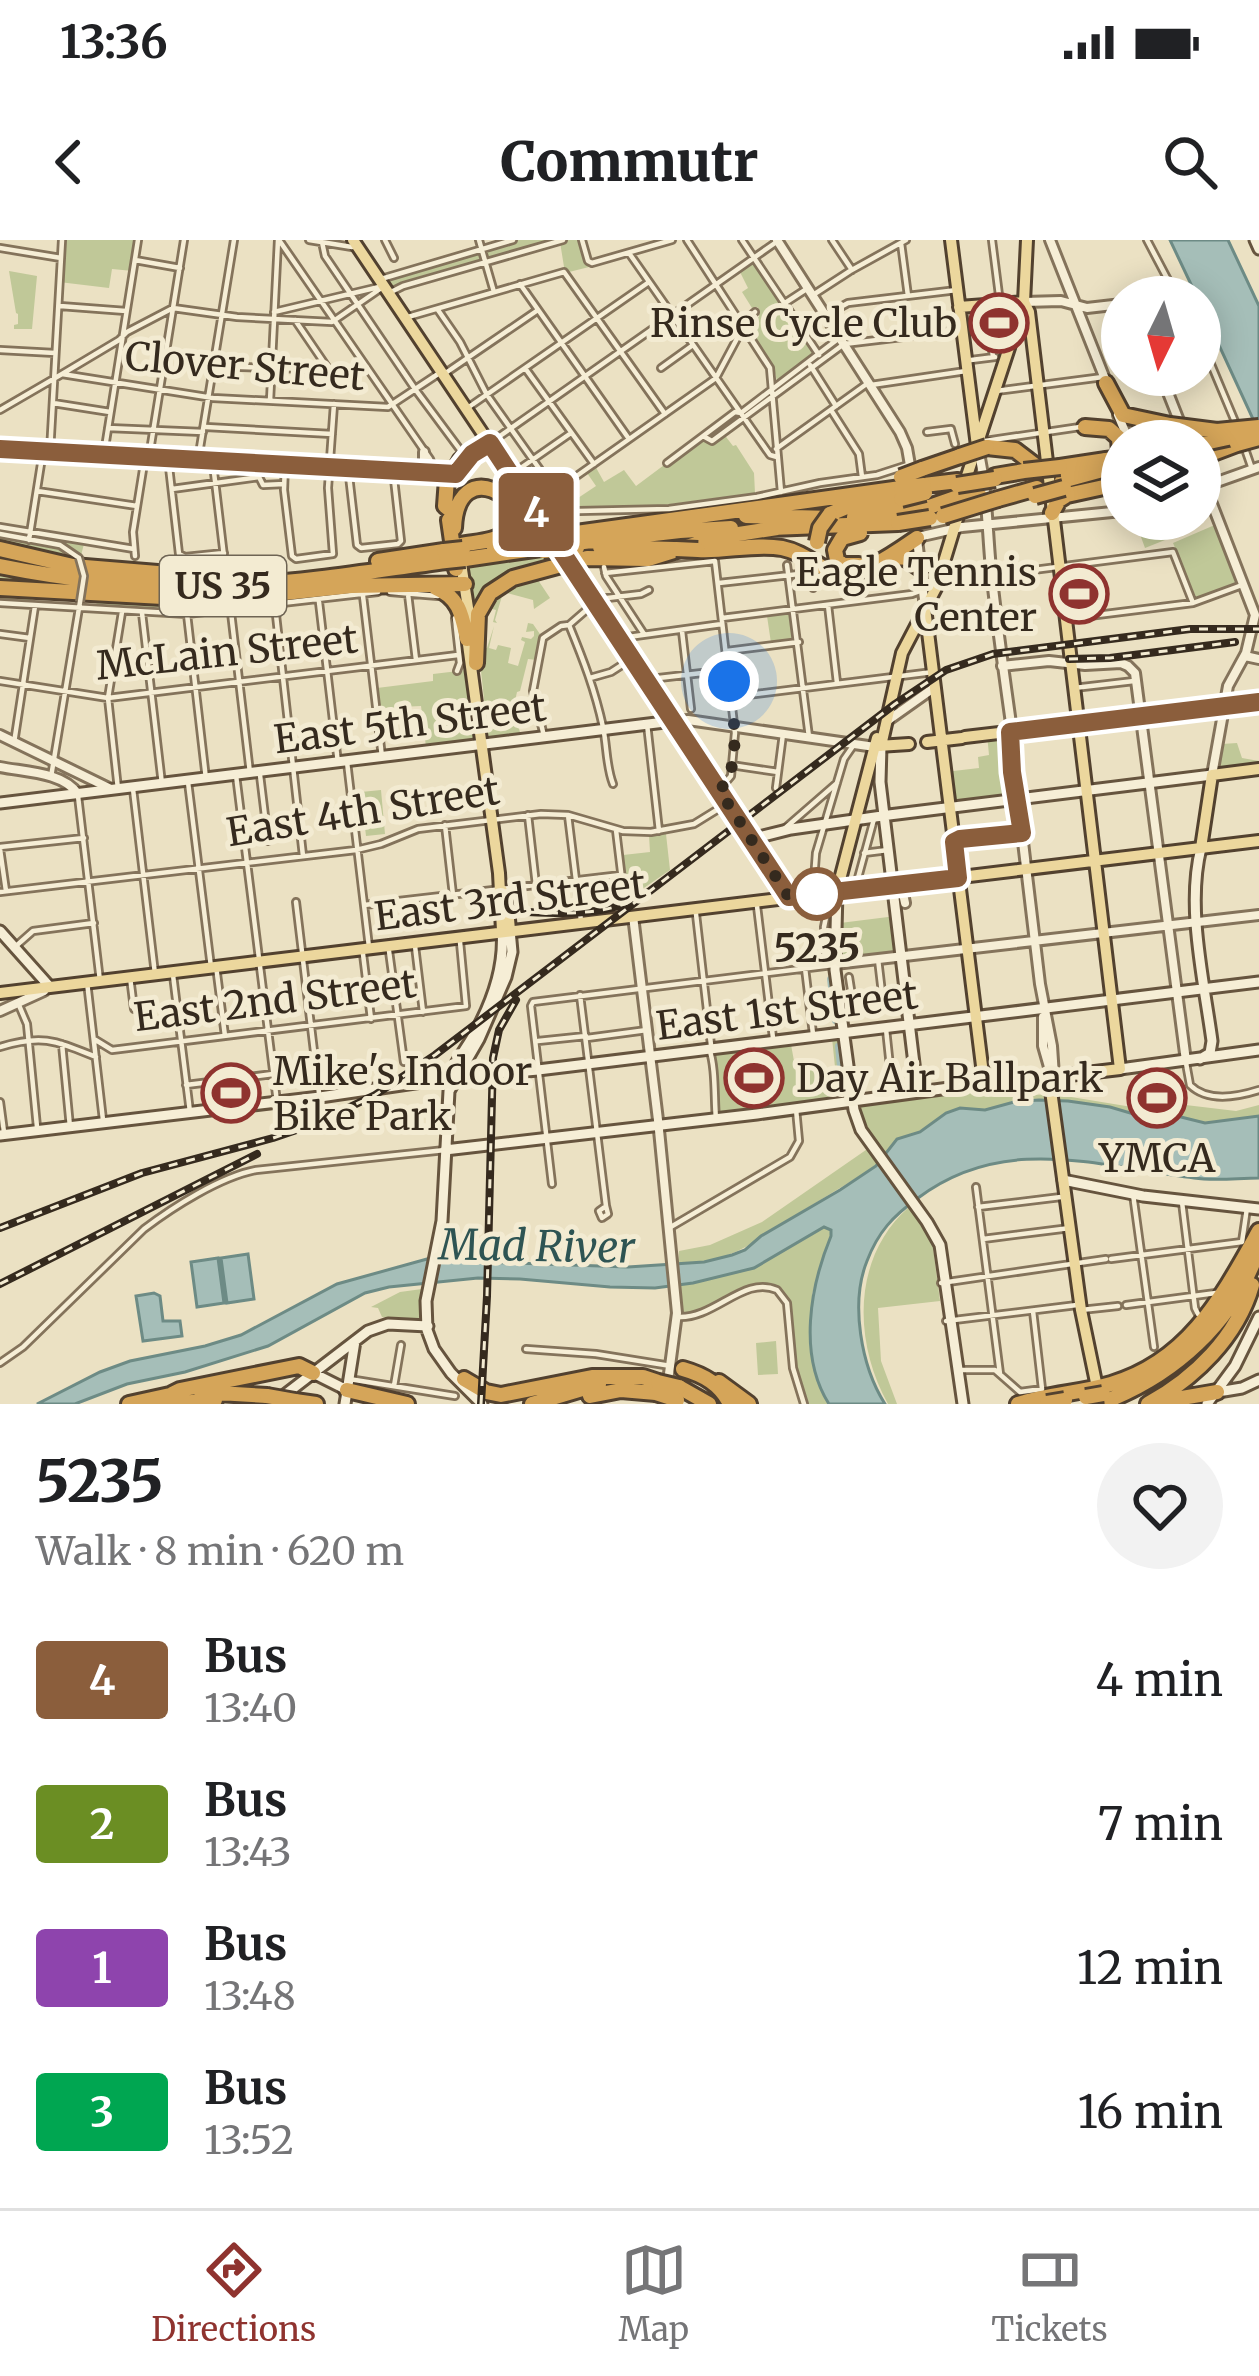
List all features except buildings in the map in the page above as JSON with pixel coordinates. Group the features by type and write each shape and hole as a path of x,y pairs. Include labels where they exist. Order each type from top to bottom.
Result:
{"highway":[{"path":"1113,396 1123,415 1142,420"},
{"path":"1085,427 1101,428"},
{"path":"1221,430 1259,431"},
{"path":"1221,439 1259,431"},
{"path":"1221,449 1259,431"},
{"path":"882,561 958,450 985,442 1016,449 1053,516"},
{"path":"447,486 494,485 529,512 537,525 571,543 604,557 648,560 719,537 917,507 995,477 1062,479 1101,469"},
{"path":"1062,479 1101,469"},
{"path":"682,519 694,522 756,515 823,519 994,502 1032,477"},
{"path":"447,486 454,528"},
{"path":"426,585 512,523 505,496 487,488 467,492 447,486"},
{"path":"447,486 456,561"},
{"path":"571,543 781,498 871,486 917,507"},
{"path":"959,487 994,502"},
{"path":"1053,516 1059,500 1067,495 1101,490"},
{"path":"854,573 831,567 821,555 820,527 830,514 846,507 917,507"},
{"path":"476,663 478,614 490,593 513,578 571,543 708,514"},
{"path":"540,546 680,531 777,528"},
{"path":"571,543 698,550 781,548 840,575 903,556 920,568"},
{"name":"US 35","path":"222,572 389,560 456,561 540,546"},
{"name":"US 35","path":"0,561 75,582 243,585 456,561 540,546"},
{"path":"0,561 222,572"},
{"path":"0,588 217,599 351,586 426,585 454,598 467,639"},
{"path":"1078,1398 1152,1365 1201,1325 1226,1292 1259,1232"},
{"path":"1018,1404 1078,1398 1132,1384 1176,1363 1221,1318 1252,1267 1259,1246"},
{"path":"1121,1404 1161,1384 1206,1348 1256,1278"},
{"path":"1151,1404 1185,1380 1219,1346 1246,1308 1256,1278"},
{"path":"171,1399 180,1390 299,1366 314,1373"},
{"path":"684,1369 717,1386 730,1404"},
{"path":"684,1369 716,1379 749,1404"},
{"path":"464,1379 501,1395 592,1377 628,1376 673,1395"},
{"path":"532,1404 630,1381 707,1404"},
{"path":"347,1390 407,1404"},
{"path":"562,1404 627,1390 673,1395"},
{"path":"593,1404 627,1390"},
{"path":"129,1404 208,1391 265,1402 316,1404"},
{"path":"1151,1404 1185,1396 1215,1398"}],"main road":[{"path":"951,240 966,366 985,442"},
{"path":"912,1092 916,1087 897,884 879,817 877,746 887,721 901,644 938,582 917,507 959,487 985,442 1022,302 1027,240"},
{"path":"1255,240 1259,249"},
{"path":"355,243 511,475 529,512 571,543 596,603 719,790 758,838 760,852 789,897"},
{"path":"959,308 1022,302"},
{"path":"998,384 999,357 1022,302"},
{"path":"1022,302 1029,312 1120,1069"},
{"path":"447,486 466,456 488,440"},
{"path":"454,528 500,889 507,898 506,931 501,971 447,1098 442,1221 427,1291 428,1326 438,1356 485,1404"},
{"path":"456,561 476,663 482,744"},
{"path":"925,608 922,623 902,652 855,820 837,891 830,965 857,1122 942,1251 960,1404"},
{"path":"922,623 933,672 986,1083"},
{"path":"927,742 1259,702"},
{"path":"651,723 676,727"},
{"name":"East 5th Street","path":"0,803 651,723"},
{"path":"877,746 909,744"},
{"path":"758,838 855,820 1259,770"},
{"path":"1212,775 1195,886 1212,1041 1221,1052 1259,1048"},
{"name":"East 3rd Street","path":"0,993 25,997 50,987 94,981 1259,841"},
{"path":"0,931 50,987"},
{"path":"452,1080 483,1031 508,970 512,952 506,931"},
{"name":"East 1st Street","path":"2,1135 1259,982"},
{"path":"1200,1059 1210,1053 1212,1041"},
{"path":"445,1150 1259,1048"},
{"path":"464,1061 475,1076"},
{"name":"East 1st Street","path":"348,1093 356,1096 538,1070"},
{"path":"1056,1076 1054,1094 1080,1307 1078,1398"},
{"path":"432,1086 447,1098"},
{"path":"1065,1177 1133,1194 1253,1209"},
{"path":"1215,1398 1259,1317"},
{"path":"948,1321 960,1404"},
{"path":"265,1402 346,1354 355,1341 381,1325 428,1326"},
{"path":"428,1326 442,1353 485,1404"},
{"path":"1215,1398 1234,1376 1259,1330"},
{"path":"314,1373 347,1390 346,1354"},
{"path":"1234,1376 1236,1384 1245,1387"},
{"path":"1215,1398 1259,1380"}],"street":[{"path":"30,536 52,403 62,240"},
{"path":"104,455 138,240"},
{"path":"0,531 134,552 137,506 184,240"},
{"path":"198,460 234,240"},
{"path":"278,240 447,486"},
{"path":"270,401 278,240"},
{"path":"309,240 352,247 355,243"},
{"path":"386,240 394,258"},
{"path":"479,240 494,292"},
{"path":"274,315 384,286 513,240"},
{"path":"0,410 173,308 334,321 384,286 403,286 563,240"},
{"path":"582,240 590,263 673,240"},
{"path":"687,240 771,371 781,498"},
{"path":"742,240 820,357"},
{"path":"488,440 511,429 778,240 904,439 917,507 925,608"},
{"path":"832,240 852,270"},
{"path":"629,253 770,454 869,384 999,357 992,240"},
{"path":"1050,240 1101,370"},
{"path":"1147,240 1166,276"},
{"path":"785,303 903,241 908,296"},
{"path":"322,242 325,256 466,456"},
{"path":"0,248 61,258"},
{"path":"135,260 180,268"},
{"path":"405,318 565,273 665,414"},
{"path":"466,409 649,282"},
{"path":"520,284 629,440"},
{"path":"826,316 847,304 957,290"},
{"path":"1022,302 1101,306"},
{"path":"58,306 126,311"},
{"path":"437,308 487,394 555,491"},
{"name":"Clover Street","path":"62,374 208,397 392,405 538,310"},
{"path":"529,512 716,378 755,312"},
{"path":"295,320 328,370"},
{"path":"667,463 703,436 712,441 842,341 962,330"},
{"path":"661,368 693,345"},
{"path":"0,350 55,353"},
{"path":"809,364 859,454 862,477"},
{"path":"213,366 368,371"},
{"path":"525,368 593,464"},
{"path":"998,384 1101,380"},
{"path":"1221,385 1256,468 1221,481"},
{"path":"52,403 110,412"},
{"path":"286,464 284,484 294,559 334,554 328,494 334,404"},
{"path":"1056,1076 1042,1041 1043,1009 986,525 994,502 985,442 1101,425"},
{"path":"108,428 332,434"},
{"path":"927,432 951,429 958,450"},
{"path":"511,475 571,433"},
{"path":"0,449 393,470 447,486"},
{"path":"168,458 182,557 224,553"},
{"path":"213,461 222,572 268,841"},
{"path":"258,463 263,485 284,484"},
{"path":"348,467 358,547 401,541 393,470"},
{"path":"543,524 572,512 781,498 883,474 917,507 986,525 1101,513"},
{"path":"172,489 259,477"},
{"path":"37,491 137,506"},
{"path":"1212,775 1218,707 1245,656 1255,615 1221,530"},
{"path":"30,536 65,547 79,558 84,576 51,777"},
{"path":"991,575 1173,552 1193,603"},
{"path":"644,634 604,570 715,561 734,727 730,779 719,790"},
{"path":"787,565 809,737"},
{"path":"718,583 802,574 811,579 813,588"},
{"path":"1065,619 1193,603 1244,585"},
{"path":"544,736 533,691 543,638 569,625 601,598 649,590"},
{"path":"620,638 923,590"},
{"path":"408,593 416,660"},
{"path":"363,594 382,758"},
{"path":"0,603 187,614 363,594 440,596 455,615 458,671"},
{"path":"319,599 364,905 371,1018"},
{"path":"274,605 303,856"},
{"path":"828,605 837,684"},
{"path":"14,743 35,606"},
{"path":"0,735 115,790 108,698 122,612"},
{"path":"142,614 162,784"},
{"path":"187,614 206,779"},
{"path":"569,625 590,678 613,784"},
{"path":"682,629 691,709"},
{"path":"0,634 30,638"},
{"path":"726,651 799,642"},
{"name":"McLain Street","path":"0,681 108,698 459,655"},
{"path":"1245,656 1259,659"},
{"path":"590,678 632,658"},
{"path":"1002,666 1044,661 1125,664 1132,670 1142,716 1188,1081 1193,1090 1205,1095 1259,1090"},
{"path":"646,680 728,670"},
{"path":"731,697 933,672"},
{"path":"1074,688 1136,681"},
{"path":"887,721 935,687"},
{"path":"994,734 1005,724 1007,707"},
{"path":"676,727 688,720 877,746"},
{"path":"651,723 659,831"},
{"path":"776,788 784,734"},
{"path":"827,740 877,746"},
{"path":"813,894 824,825 844,759 853,746"},
{"path":"731,765 778,772"},
{"path":"0,766 91,792"},
{"path":"236,775 277,1102"},
{"path":"188,781 225,1036"},
{"path":"70,783 78,794 94,923 94,1039 104,1123"},
{"path":"782,831 837,783"},
{"path":"133,788 155,974"},
{"name":"East 4th Street","path":"3,892 357,849 418,829 528,815 568,815 616,830 659,831 694,824 728,803"},
{"path":"528,815 536,885"},
{"path":"568,815 581,921"},
{"path":"855,889 879,817"},
{"path":"445,825 453,896"},
{"path":"616,830 623,896"},
{"path":"3,892 0,847 83,838"},
{"path":"864,853 888,850"},
{"path":"364,905 621,875"},
{"path":"897,884 905,902"},
{"path":"757,901 773,1040"},
{"path":"296,902 320,1097"},
{"path":"695,908 716,1119"},
{"path":"827,912 824,927 830,965"},
{"path":"633,915 684,1369 673,1395"},
{"path":"552,1184 533,1001 1259,915"},
{"path":"15,947 33,931 94,923"},
{"name":"East 2nd Street","path":"94,1039 112,1050 467,1006 459,936"},
{"path":"415,942 424,1012"},
{"path":"389,945 404,1062"},
{"path":"878,959 882,993"},
{"path":"805,968 813,1035"},
{"path":"173,972 190,1112"},
{"path":"850,976 852,996"},
{"path":"130,977 134,1009"},
{"path":"839,998 905,990"},
{"path":"580,995 606,1206"},
{"path":"0,1011 25,997 38,1131"},
{"path":"886,1028 893,1094"},
{"path":"535,1041 647,1030"},
{"name":"East 2nd Street","path":"0,1047 26,1040 62,1044 96,1057"},
{"path":"62,1044 70,1127"},
{"path":"187,1085 273,1074"},
{"path":"0,1102 2,1135"},
{"path":"669,1228 790,1157 799,1137 796,1109"},
{"path":"0,1363 19,1352 144,1229 234,1177 258,1170 445,1150"},
{"path":"976,1187 1000,1374"},
{"path":"1133,1194 1154,1347"},
{"path":"979,1207 1067,1197"},
{"path":"1182,1202 1198,1314"},
{"path":"944,1283 1243,1240 1253,1209"},
{"path":"982,1239 1070,1228"},
{"path":"677,1318 698,1316 764,1286 776,1288 784,1296 794,1378 804,1404"},
{"path":"1126,1304 1217,1292"},
{"path":"948,1321 1118,1306"},
{"path":"1033,1311 1078,1398"},
{"path":"394,1387 401,1345"},
{"path":"526,1349 596,1354 684,1369"},
{"path":"993,1370 998,1358"},
{"path":"958,1366 993,1370 1021,1392 1078,1398"},
{"path":"347,1390 394,1387 455,1396"}],"green space":[{"path":"62,240 138,240 133,271 112,269 109,288 59,282"},
{"path":"513,240 582,240 591,263 565,273 560,242 395,289 385,279"},
{"path":"754,263 814,354 777,381 746,326 759,317 758,307 752,308 742,292 748,288 740,272"},
{"path":"9,271 37,276 32,329 14,329 18,314"},
{"path":"723,433 754,473 755,493 656,509 568,513 566,506 596,486 585,470 594,464 604,482 624,470 636,486 703,436 709,441"},
{"path":"0,531 84,544 79,563 0,553"},
{"path":"1221,534 1238,579 1236,585 1197,600 1173,543 1221,540"},
{"path":"1142,540 1165,540 1145,548"},
{"path":"555,554 560,561 515,575 475,620 465,565"},
{"name":"Eagle Tennis Center","path":"1086,567 1092,612 1072,615 1067,569"},
{"path":"534,574 550,598 534,609 533,600 507,593 502,596 497,623 493,622 496,610 488,608 481,648 487,648 494,626 489,648 511,648 508,663 518,666 525,642 522,637 534,636 534,631 526,632 528,623 542,637 537,660 528,659 517,692 521,735 491,739 477,634 493,594"},
{"path":"0,576 121,589 224,589 226,603 219,609 160,613 101,608 94,601 0,600"},
{"path":"792,613 795,640 771,643 767,616"},
{"path":"467,670 473,741 426,747 421,706 400,707 397,717 381,719 380,712 398,708 379,710 377,688 433,681 433,674"},
{"path":"1010,732 1018,800 950,808 945,772 979,768 978,757 989,755 987,734"},
{"path":"1237,743 1242,758 1259,761 1259,765 1219,770 1222,744"},
{"path":"381,790 385,834 366,836 361,792"},
{"path":"666,834 670,870 628,899 623,855 650,852 649,835"},
{"path":"827,898 832,899 840,923 896,916 901,957 828,963"},
{"path":"840,1036 852,1101 716,1119 712,1048 790,1039 796,1072 835,1067 832,1038"},
{"path":"1002,1086 1006,1093 1049,1094 1050,1100 949,1112 925,1130 897,1139 876,1166 742,1249 678,1264 679,1251 710,1245 762,1222 876,1143 859,1110 864,1102"},
{"path":"1059,1095 1138,1108 1169,1103 1236,1111 1259,1105 1259,1116 1205,1123 1137,1115 1060,1100"},
{"path":"909,1207 932,1240 940,1301 878,1308 881,1361 897,1404 888,1404 868,1354 864,1301 877,1250"},
{"path":"824,1227 832,1230 831,1236 812,1294 829,1404 804,1404 794,1378 787,1303 781,1293 764,1286 736,1295 702,1315 681,1318 681,1285 754,1268"},
{"path":"422,1289 422,1316 416,1322 382,1317 378,1308 371,1307 400,1292"},
{"path":"776,1341 778,1374 758,1375 756,1343"}],"water":[{"path":"1170,240 1228,240 1259,306 1259,432 1221,350 1221,276 1187,276"},
{"path":"1039,1100 1205,1123 1259,1116 1259,1178 1202,1179 1052,1159 984,1166 951,1178 887,1225 862,1278 859,1315 864,1353 885,1404 829,1404 819,1385 810,1321 817,1277 831,1236 831,1230 824,1227 754,1268 693,1283 610,1287 478,1278 389,1287 365,1293 268,1346 127,1384 75,1404 37,1404 100,1372 241,1335 337,1284 427,1259 443,1256 456,1261 628,1267 704,1262 732,1255 840,1190 876,1166 897,1139 920,1132 946,1113"},
{"path":"248,1254 254,1299 227,1303 221,1258"},
{"path":"218,1258 224,1303 197,1307 191,1262"},
{"path":"136,1296 160,1296 163,1321 180,1321 182,1336 143,1341"}],"waterway":[{"path":"830,979 835,1021"},
{"path":"838,1046 842,1086"}],"railway":[{"path":"0,1228 142,1173 314,1124 375,1095 435,1055 946,670 993,654 1190,629 1259,629"},
{"path":"1069,659 1235,642"},
{"path":"495,911 579,913 627,903"},
{"path":"481,1404 493,1058 499,1030 516,1000"},
{"path":"0,1284 257,1154"}],"bus line":[{"name":"4","path":"0,449 456,474 472,454 490,443 789,897 958,878 954,842 1022,833 1010,732 1259,702"}],"place":[{"name":"Rinse Cycle Club","path":"999,323"},
{"name":"Eagle Tennis Center","path":"1079,594"},
{"name":"5235","path":"817,894"},
{"name":"Day Air Ballpark","path":"754,1078"},
{"name":"Mike's Indoor Bike Park","path":"231,1093"},
{"name":"YMCA","path":"1157,1098"}],"route":[{"path":"729,681 735,733 728,782 719,790 789,897 817,894"}],"water label":[{"name":"Mad River","path":"537,1246"}]}
